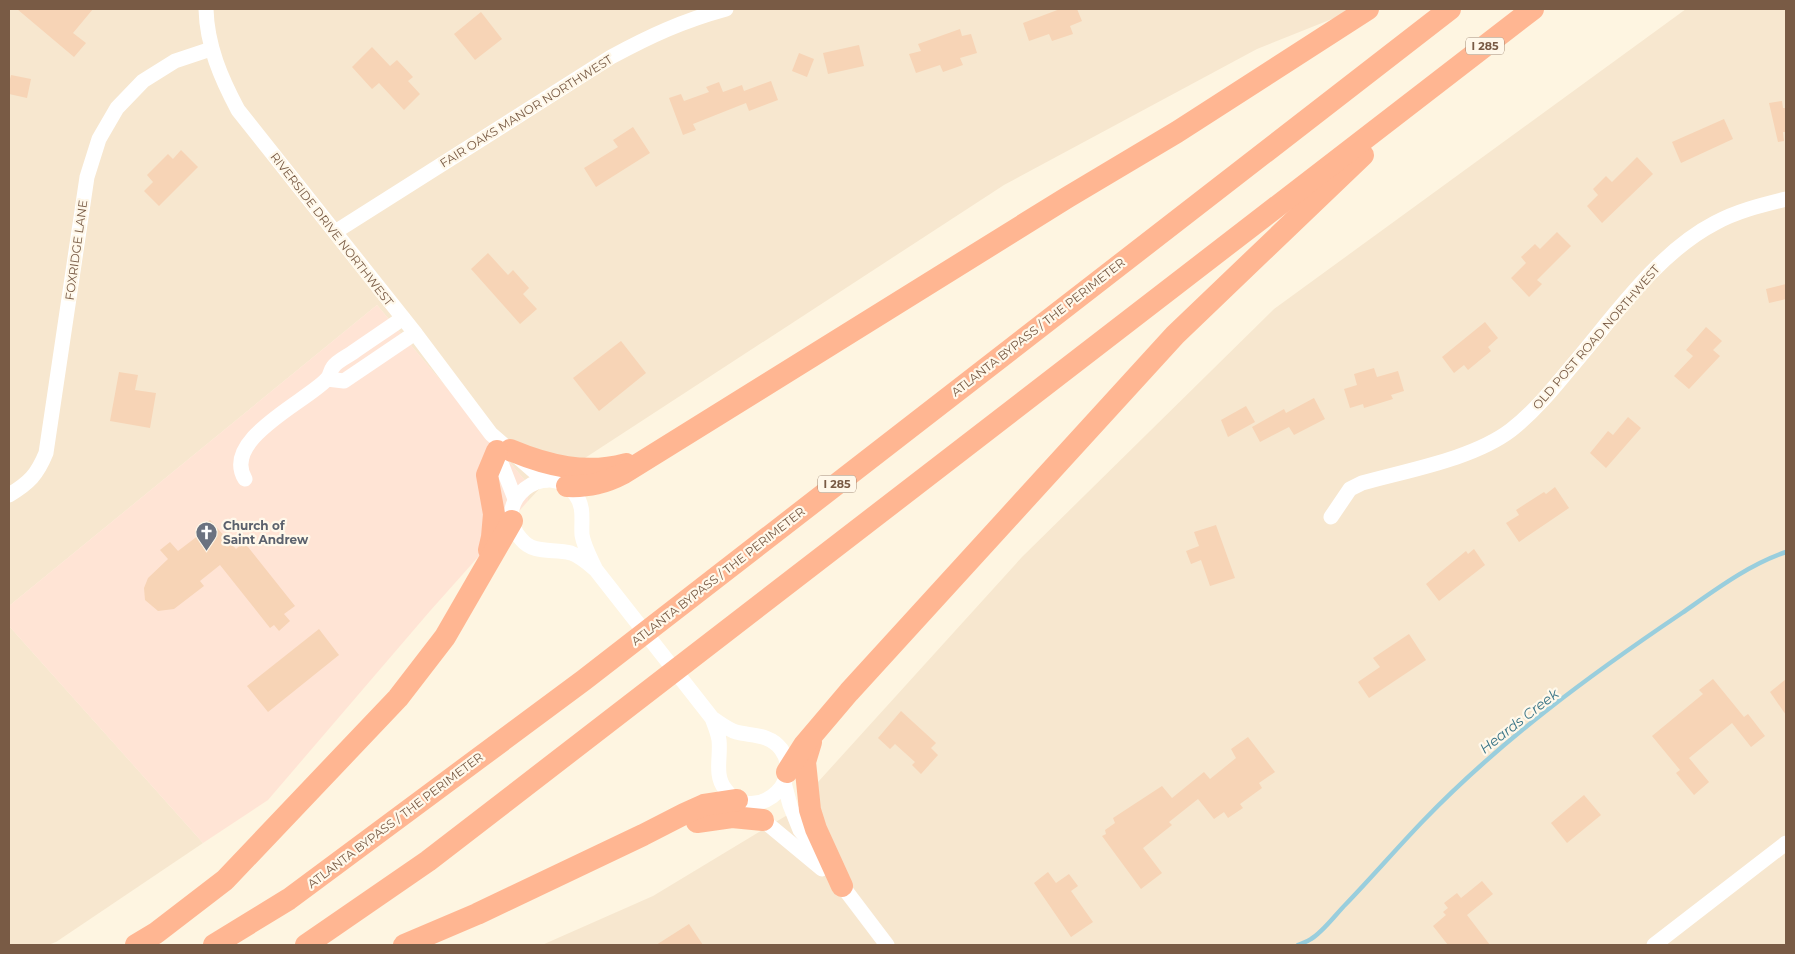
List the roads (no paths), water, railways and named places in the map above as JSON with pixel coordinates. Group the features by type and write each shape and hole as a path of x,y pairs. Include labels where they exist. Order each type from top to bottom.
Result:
{"highway":[{"path":"557,483 594,485 610,481 1060,202 1177,132 1368,9"},
{"name":"ATLANTA BYPASS / THE PERIMETER","path":"214,945 289,899 584,680 1450,9"},
{"name":"I 285","path":"306,945 428,861 815,564 1197,266 1533,9"},
{"path":"786,777 804,745 849,692 1175,335 1438,82"},
{"path":"481,573 492,537 494,514 487,475 499,445 560,467 587,469 614,467 651,457"},
{"path":"136,945 156,934 225,880 398,698 445,637 481,573 513,510"},
{"path":"814,733 805,762 810,810 816,829 842,886"},
{"path":"404,945 477,914 704,805 739,801"},
{"path":"643,835 722,817 763,820"}],"street":[{"name":"RIVERSIDE DRIVE NORTHWEST","path":"206,9 211,49 222,81 238,110 403,318 499,445 535,472 574,493 582,510 582,535 596,570"},
{"name":"FAIR OAKS MANOR NORTHWEST","path":"335,232 611,57 658,32 696,17 726,9"},
{"name":"FOXRIDGE LANE","path":"9,495 28,483 39,470 46,453 87,178 98,138 116,108 143,81 175,61 211,49"},
{"name":"OLD POST ROAD NORTHWEST","path":"1331,517 1350,489 1362,483 1465,454 1489,444 1511,430 1542,402 1656,267 1683,243 1714,223 1748,208 1786,199"},
{"path":"245,479 240,472 240,464 243,455 255,436 286,409 327,380 334,366 403,318"},
{"path":"327,380 344,381 415,334"},
{"name":"RIVERSIDE DRIVE NORTHWEST","path":"499,445 513,510 515,532 521,540 529,547 539,550 571,554 596,570"},
{"path":"513,510 529,485 557,483"},
{"path":"596,570 709,714 735,732 764,737 782,750 786,761 790,806 800,830 882,944"},
{"path":"709,714 719,742 718,771 720,781 725,790 842,886"},
{"path":"739,801 752,804 762,803 779,792 786,777"},
{"path":"1654,945 1786,842"}],"waterway":[{"name":"Heards Creek","path":"1298,945 1320,932 1413,831 1452,792 1483,763 1547,710 1614,660 1719,587 1758,564 1786,552"}],"place":[{"name":"Church of Saint Andrew","path":"207,551"}]}
